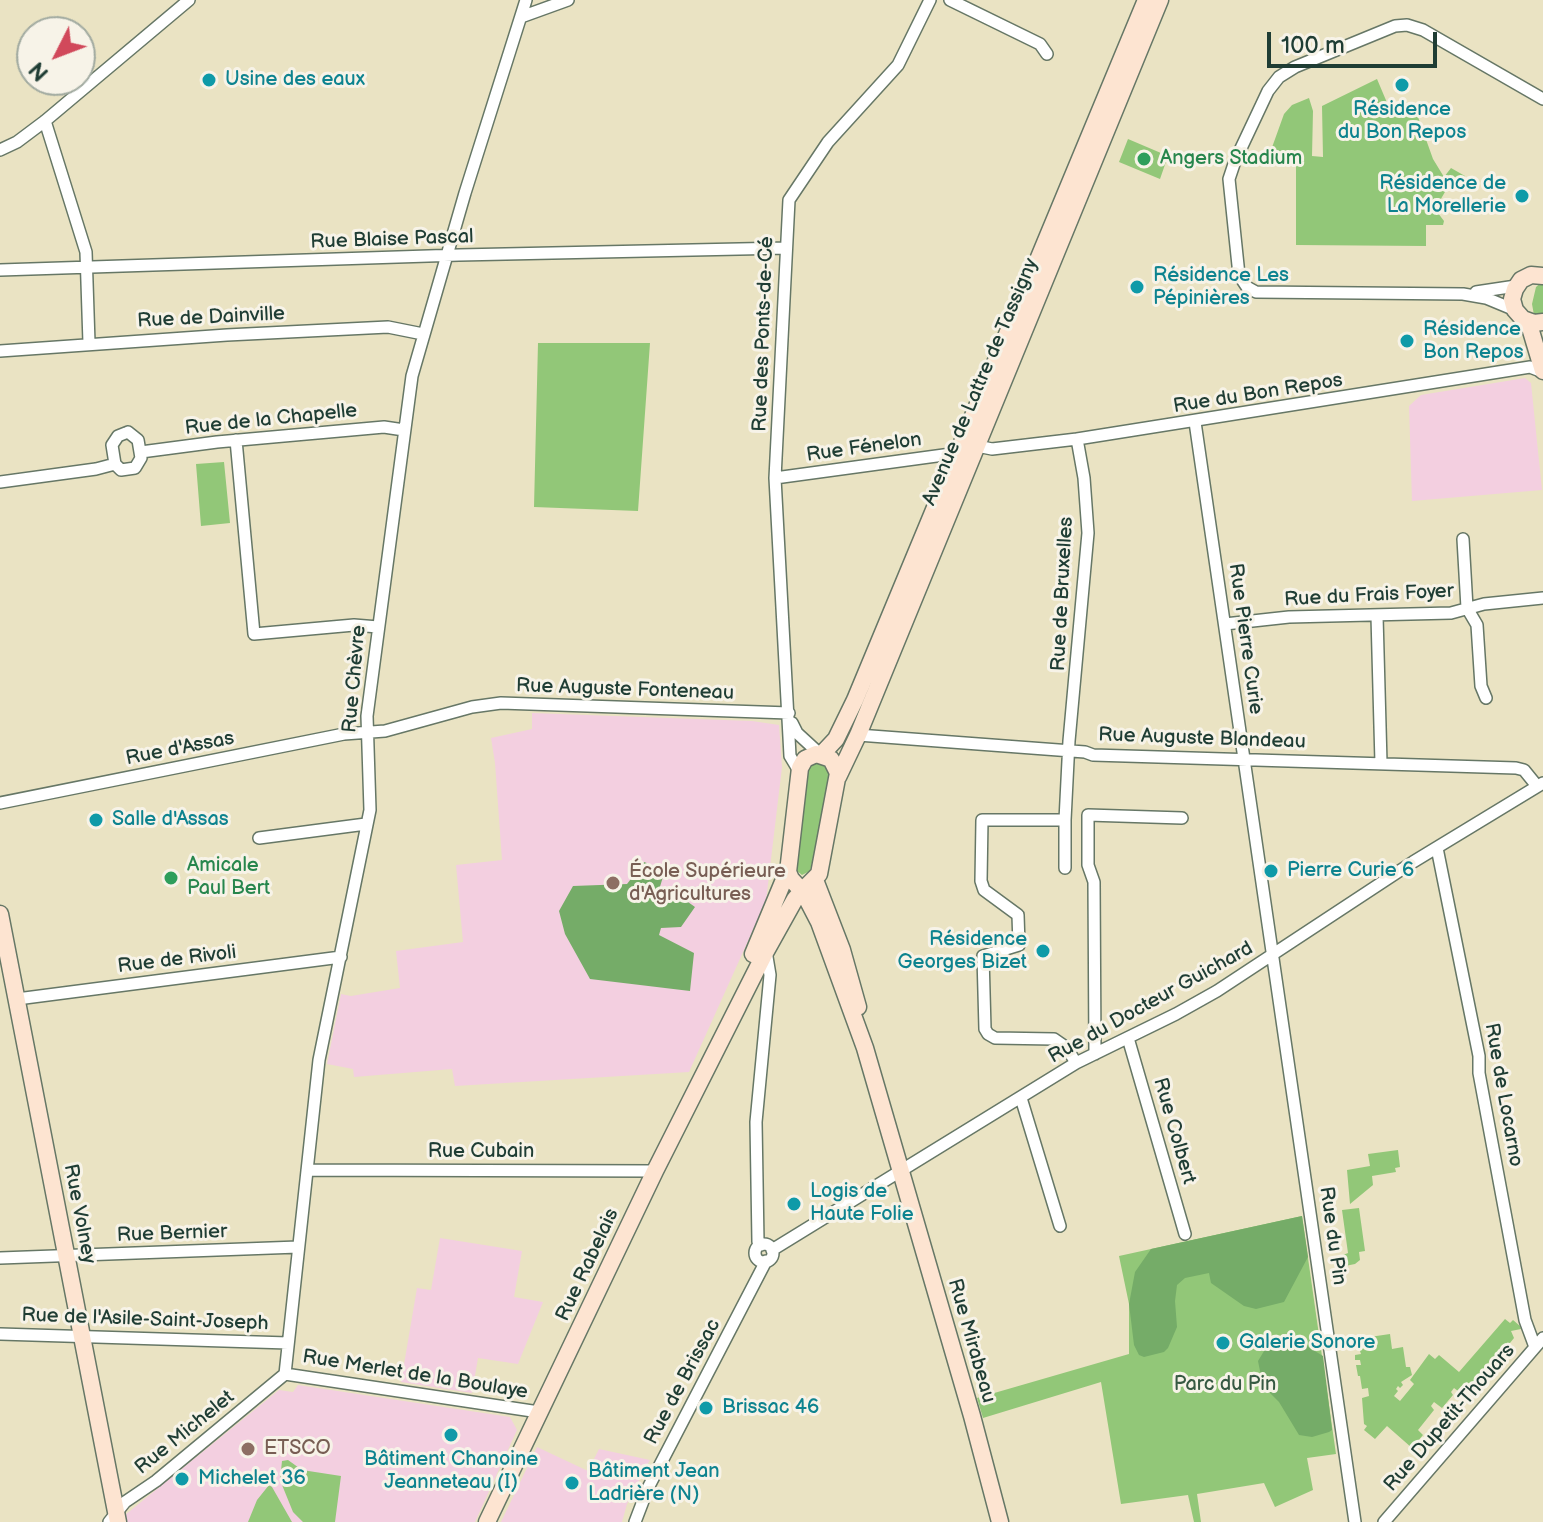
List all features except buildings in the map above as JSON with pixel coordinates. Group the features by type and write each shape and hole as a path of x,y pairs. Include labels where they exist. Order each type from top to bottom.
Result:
{"street":[{"path":"0,150 17,142 45,121 189,0"},
{"name":"Rue Chèvre","path":"285,1374 319,1060 370,810 367,733 412,376 526,0"},
{"path":"521,17 568,0"},
{"name":"Rue des Ponts-de-Cé","path":"799,771 790,756 775,478 786,220 792,192 828,142 898,65 930,0"},
{"path":"950,0 1040,44 1047,54"},
{"name":"Avenue de Lattre de Tassigny","path":"799,771 807,758 821,755 836,739 855,700 1146,0"},
{"name":"Avenue de Lattre de Tassigny","path":"815,880 819,874 837,778 858,735 1160,0"},
{"path":"1516,286 1463,294 1261,294 1247,287 1239,275 1229,179 1268,91 1279,77 1389,28 1407,25 1423,30 1543,99"},
{"path":"45,121 86,252 89,343"},
{"name":"Rue Blaise Pascal","path":"0,270 786,248"},
{"path":"1515,310 1512,297 1516,286 1523,279 1541,273"},
{"path":"1463,294 1486,298 1536,322 1543,371"},
{"name":"Rue de Dainville","path":"0,351 89,343 388,327 423,334"},
{"name":"Rue du Bon Repos","path":"977,446 992,449 1077,439 1530,367 1543,371"},
{"name":"Rue Pierre Curie","path":"1195,422 1273,956"},
{"name":"Rue de la Chapelle","path":"0,482 115,464 121,470 135,468 140,462 141,452 384,427 404,430"},
{"path":"115,464 112,445 118,436 131,434 138,440 141,452"},
{"name":"Rue de Bruxelles","path":"1065,820 1088,533 1084,478 1077,439"},
{"path":"236,440 254,634 354,625 378,627"},
{"name":"Rue Fénelon","path":"775,478 951,454 957,457"},
{"name":"Rue du Frais Foyer","path":"1463,539 1467,608 1477,625 1481,686 1486,698"},
{"name":"Rue du Frais Foyer","path":"1225,624 1289,617 1451,613 1543,598"},
{"path":"1377,616 1381,763"},
{"name":"Rue Auguste Fonteneau","path":"367,733 501,703 788,714"},
{"path":"788,714 797,733 834,763 837,778"},
{"name":"Rue d'Assas","path":"0,803 344,734 367,733"},
{"name":"Rue Auguste Blandeau","path":"858,735 1093,755 1516,768 1524,770 1540,785"},
{"name":"Rue Rabelais","path":"727,1027 728,1011 788,870 799,771"},
{"name":"Rue du Docteur Guichard","path":"766,1252 1076,1063 1190,1006 1273,956 1359,897 1540,785"},
{"path":"1095,1054 1094,882 1088,865 1088,815 1182,818"},
{"path":"1065,868 1065,820 982,820 981,881 984,890 1018,915 1019,945 983,956 984,1026 988,1034 995,1038 1050,1038 1059,1041 1076,1063"},
{"path":"259,838 366,824"},
{"name":"Rue de Locarno","path":"1437,848 1476,1040 1479,1073 1525,1320 1539,1342"},
{"path":"788,870 819,922 865,1048"},
{"path":"815,880 849,972 864,1028 865,1048"},
{"name":"Rue Rabelais","path":"487,1522 727,1027 766,951 802,891 815,880"},
{"name":"Rue Volney","path":"0,914 10,990 67,1254 114,1519"},
{"name":"Rue Rabelais","path":"766,951 768,921"},
{"path":"766,951 769,987 756,1122 758,1242 766,1252"},
{"name":"Rue du Pin","path":"1273,956 1355,1522"},
{"name":"Rue de Rivoli","path":"10,990 341,957"},
{"path":"751,981 759,976 765,979 769,987"},
{"name":"Rue Colbert","path":"1128,1038 1185,1234"},
{"name":"Rue Mirabeau","path":"865,1048 1000,1522"},
{"path":"1021,1098 1060,1226"},
{"name":"Rue Cubain","path":"307,1170 655,1171"},
{"name":"Rue Bernier","path":"0,1258 298,1247"},
{"name":"Rue de Brissac","path":"635,1522 648,1488 766,1252"},
{"name":"Rue de l'Asile-Saint-Joseph","path":"0,1334 288,1343"},
{"name":"Rue Dupetit-Thouars","path":"1384,1522 1539,1342"},
{"name":"Rue Merlet de la Boulaye","path":"285,1374 539,1412"},
{"name":"Rue Michelet","path":"114,1519 125,1502 156,1481 285,1374"}],"shaded area":[{"path":"1525,378 1531,383 1542,490 1412,501 1409,406 1421,395"},
{"name":"École Supérieure d'Agricultures","path":"532,713 752,721 779,725 782,767 766,901 689,1072 455,1086 452,1069 354,1077 353,1069 327,1064 341,994 351,996 400,988 396,951 463,942 456,865 502,860 491,738 532,729"},
{"path":"440,1238 522,1251 514,1297 543,1302 518,1364 478,1358 472,1393 401,1382 417,1288 431,1290"},
{"path":"298,1385 510,1417 517,1430 475,1522 127,1522 125,1515 279,1390 293,1392"},
{"path":"537,1447 588,1471 599,1449 650,1460 627,1504 622,1522 501,1522"}],"green space":[{"path":"1377,79 1388,105 1406,101 1418,117 1433,159 1444,177 1451,168 1465,176 1460,183 1452,180 1435,209 1444,221 1443,225 1426,225 1426,246 1296,245 1296,152 1270,153 1284,114 1292,105 1309,98 1313,111 1312,156 1323,157 1322,106"},
{"name":"Angers Stadium","path":"1128,139 1168,156 1160,179 1119,162"},
{"path":"1543,281 1543,317 1534,315 1532,304 1536,287"},
{"path":"538,343 650,343 638,511 534,507"},
{"path":"224,462 230,523 201,526 196,464"},
{"path":"818,762 826,764 831,777 810,871 802,875 796,870 807,772 811,765"},
{"path":"644,862 665,870 656,900 663,903 674,892 695,907 681,927 661,928 659,935 694,953 690,991 590,979 565,934 559,911 573,886 627,884"},
{"path":"1398,1150 1400,1167 1395,1168 1396,1172 1372,1176 1373,1185 1350,1204 1347,1170 1370,1166 1368,1154"},
{"path":"1359,1208 1365,1251 1359,1252 1360,1260 1355,1264 1345,1266 1343,1255 1348,1253 1342,1210"},
{"name":"Parc du Pin","path":"1302,1216 1336,1454 1307,1458 1313,1490 1275,1507 1264,1483 1197,1494 1201,1522 1194,1522 1188,1495 1121,1504 1101,1382 983,1418 977,1398 1129,1354 1129,1304 1119,1256"},
{"path":"1302,1216 1308,1257 1284,1302 1256,1309 1244,1306 1211,1283 1209,1273 1185,1278 1177,1285 1177,1327 1168,1348 1144,1357 1139,1355 1134,1345 1129,1304 1135,1272 1151,1249"},
{"path":"1505,1319 1510,1323 1513,1320 1521,1329 1511,1331 1514,1338 1475,1386 1469,1386 1462,1394 1454,1388 1451,1392 1453,1395 1442,1408 1434,1402 1431,1406 1434,1410 1418,1430 1423,1435 1412,1448 1387,1426 1375,1439 1364,1430 1367,1426 1364,1424 1362,1398 1369,1396 1368,1388 1362,1389 1358,1376 1356,1365 1361,1365 1360,1360 1355,1360 1355,1355 1361,1354 1356,1339 1390,1334 1392,1349 1403,1347 1406,1367 1410,1367 1412,1375 1396,1389 1398,1391 1394,1396 1400,1401 1414,1384 1410,1380 1429,1354 1435,1359 1439,1355 1459,1372"},
{"path":"1272,1338 1297,1340 1323,1356 1332,1430 1329,1432 1312,1437 1299,1435 1279,1402 1263,1386 1258,1361"},
{"path":"288,1460 302,1470 341,1476 335,1522 303,1522 293,1512 280,1480 282,1461"},
{"path":"269,1485 292,1522 248,1522 257,1500"}],"place":[{"name":"Usine des eaux","path":"209,80"},
{"name":"Résidence du Bon Repos","path":"1402,85"},
{"name":"Angers Stadium","path":"1144,159"},
{"name":"Résidence de La Morellerie","path":"1522,196"},
{"name":"Résidence Les Pépinières","path":"1137,287"},
{"name":"Résidence Bon Repos","path":"1407,341"},
{"name":"Salle d'Assas","path":"96,820"},
{"name":"Pierre Curie 6","path":"1271,871"},
{"name":"Amicale Paul Bert","path":"171,878"},
{"name":"École Supérieure d'Agricultures","path":"613,883"},
{"name":"Résidence Georges Bizet","path":"1043,951"},
{"name":"Logis de Haute Folie","path":"794,1204"},
{"name":"Galerie Sonore","path":"1223,1343"},
{"name":"Brissac 46","path":"706,1408"},
{"name":"Bâtiment Chanoine Jeanneteau (I)","path":"451,1435"},
{"name":"ETSCO","path":"248,1449"},
{"name":"Michelet 36","path":"182,1479"},
{"name":"Bâtiment Jean Ladrière (N)","path":"572,1483"}]}
